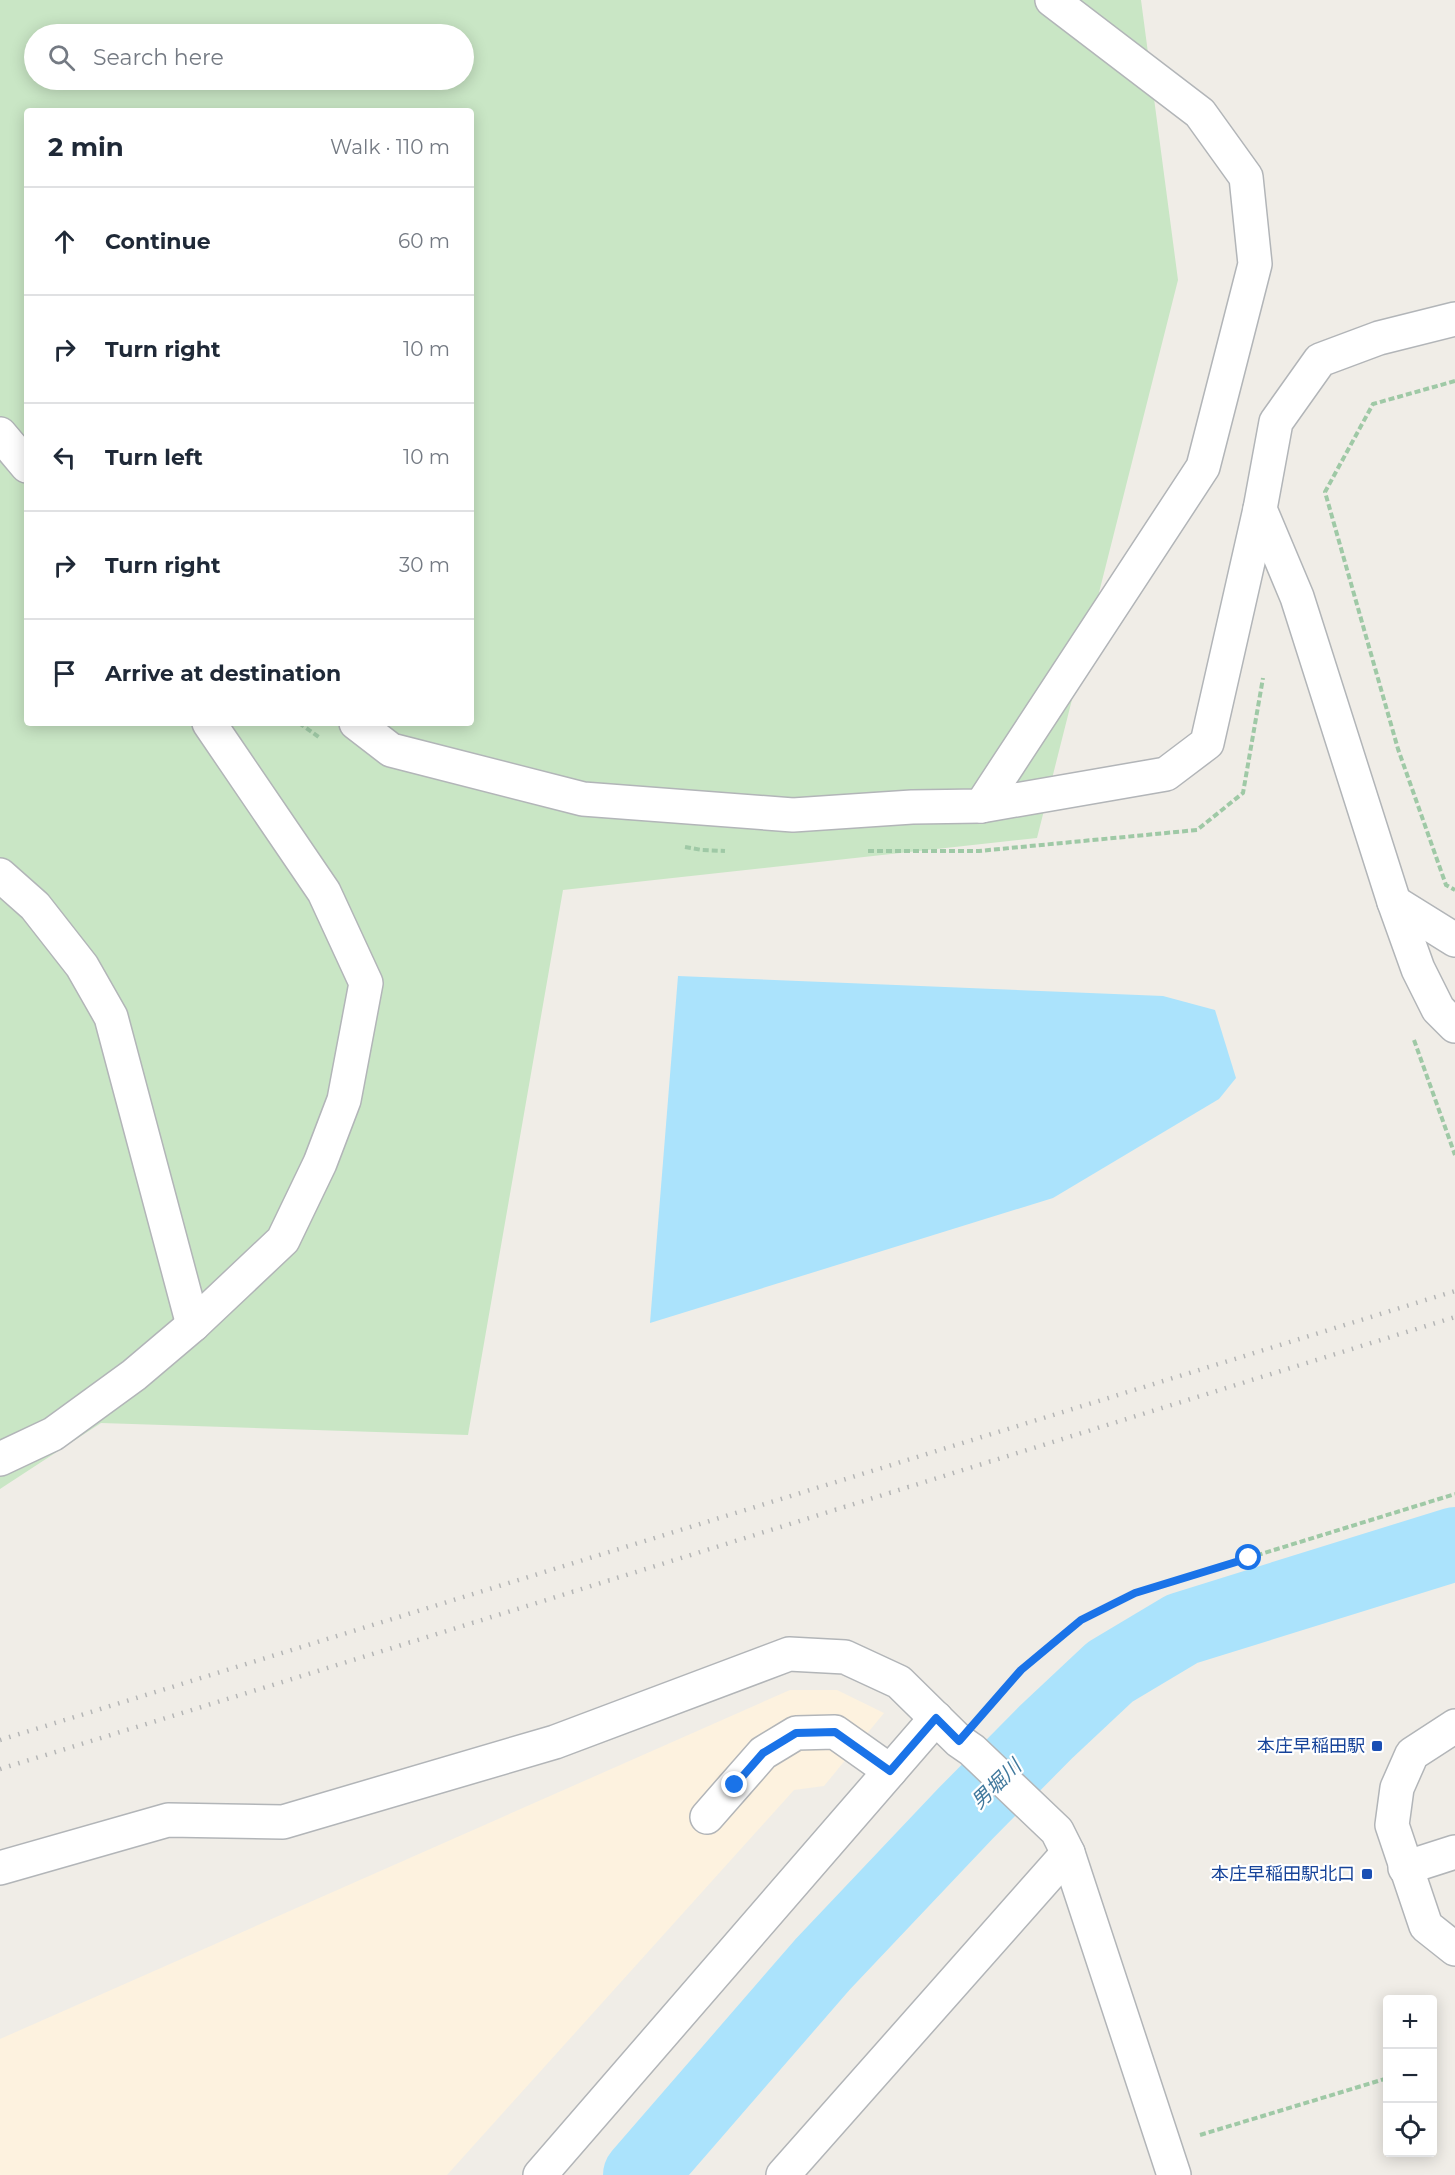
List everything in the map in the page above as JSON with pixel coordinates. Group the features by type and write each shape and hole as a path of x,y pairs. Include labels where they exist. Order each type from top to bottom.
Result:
{"street":[{"path":"981,806 1203,467 1255,264 1246,177 1200,113 1052,0"},
{"path":"361,726 391,750 583,799 793,815 912,807 981,806 1166,774 1208,743 1260,509 1276,422 1320,360 1379,338 1455,319"},
{"path":"0,434 24,462"},
{"path":"1260,509 1297,597 1394,902 1418,969 1438,1009 1455,1026"},
{"path":"0,1459 53,1434 134,1375 193,1325 283,1240 321,1163 344,1100 366,983 324,892 211,726"},
{"path":"0,875 35,906 82,966 111,1017 193,1325"},
{"path":"1394,902 1455,940"},
{"path":"0,1868 168,1820 283,1822 555,1742 789,1654 845,1657 899,1682 1057,1831 1068,1853 1169,2160"},
{"path":"540,2175 936,1718"},
{"path":"1455,1726 1412,1754 1397,1788 1392,1825 1426,1926 1455,1949"},
{"path":"707,1818 763,1753 796,1733 835,1732 890,1771"},
{"path":"1405,1868 1455,1852"},
{"path":"783,2175 1068,1853"}],"path":[{"path":"1455,381 1373,404 1325,492 1398,749 1446,885 1455,890"},
{"path":"965,1746 1021,1670 1081,1620 1135,1593 1455,1494"},
{"path":"1169,2160 1383,2080"}],"shaded area":[{"path":"790,1690 837,1690 884,1713 824,1786 794,1790 447,2175 0,2175 0,2039"}],"green space":[{"path":"0,0 1141,0 1178,280 1037,838 563,890 468,1435 101,1423 0,1489"}],"water":[{"path":"678,976 1163,996 1215,1010 1236,1078 1219,1099 1053,1198 650,1323"}],"waterway":[{"name":"男堀川","path":"640,2175 823,1964 966,1813 1046,1732 1110,1672 1182,1629 1455,1544"}],"railway":[{"path":"0,1740 1455,1291"},
{"path":"0,1769 1455,1317"}],"place":[{"name":"本庄早稲田駅","path":"1377,1746"},
{"name":"本庄早稲田駅北口","path":"1367,1874"}],"route":[{"path":"735,1785 763,1753 796,1733 835,1732 890,1771 936,1718 959,1741 1021,1670 1081,1620 1135,1593 1249,1558"}]}
